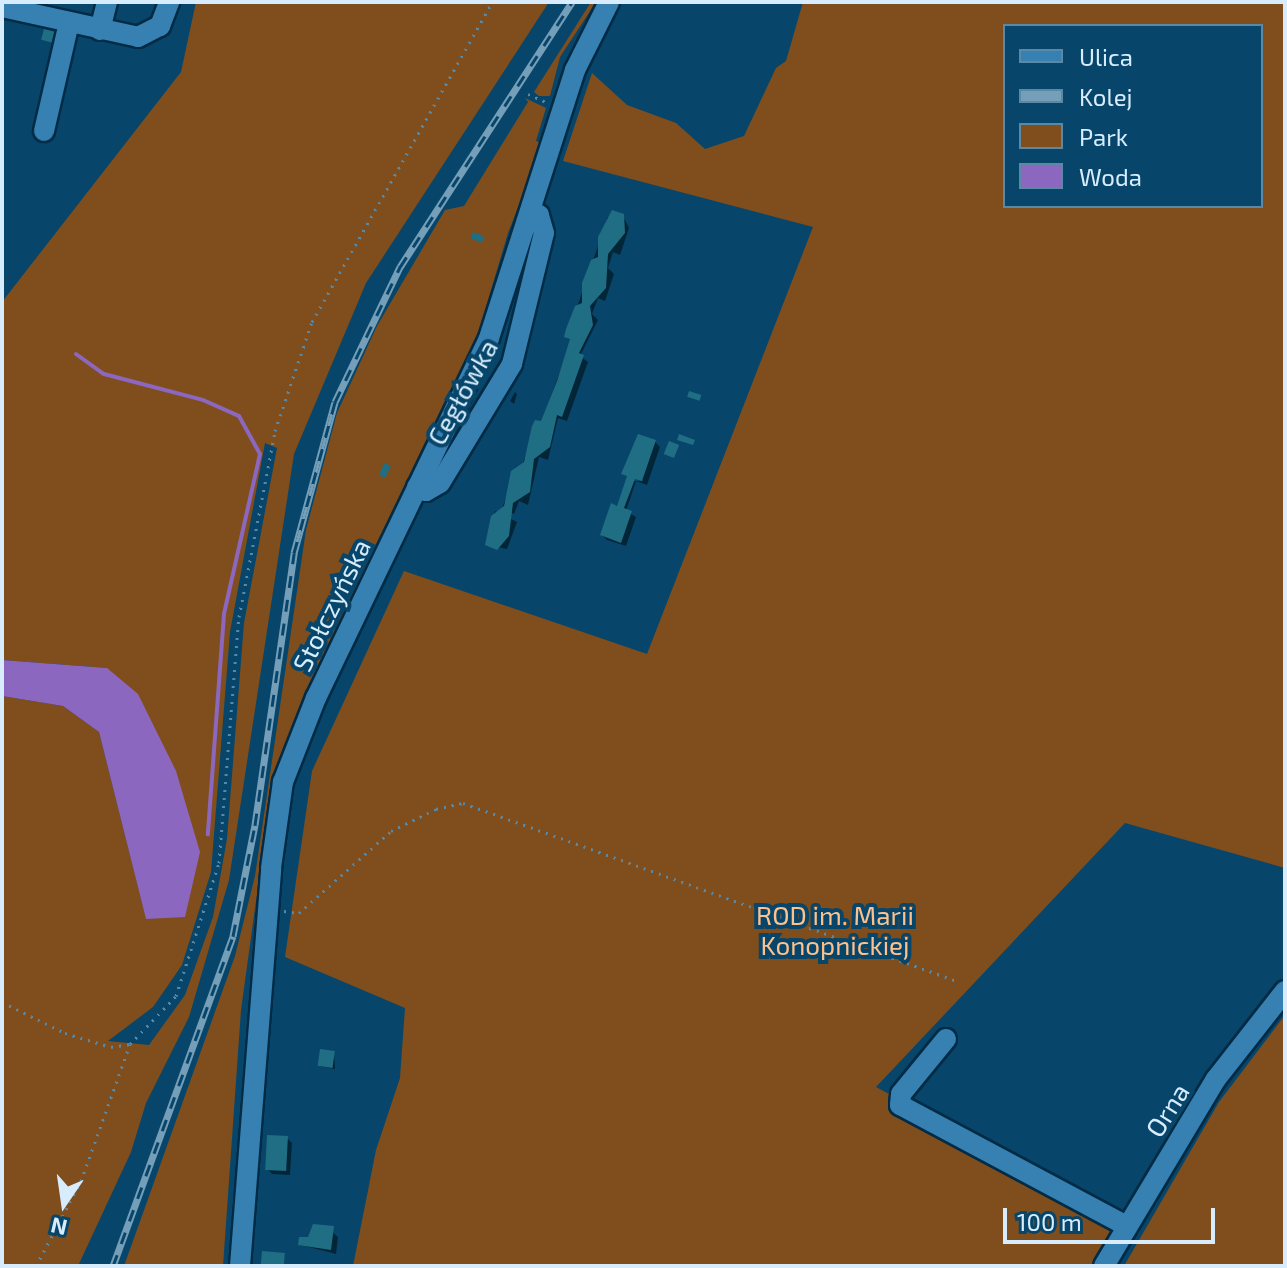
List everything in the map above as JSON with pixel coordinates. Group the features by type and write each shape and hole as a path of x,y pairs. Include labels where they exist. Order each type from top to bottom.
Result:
{"street":[{"path":"100,30 107,2"},
{"path":"2,6 100,30 148,35 163,22 169,2"},
{"name":"Stołczyńska","path":"240,1266 280,794 311,708 489,338 578,63 609,2"},
{"path":"44,131 69,23"},
{"name":"Cegłówka","path":"417,487 426,491 440,483 512,364 544,233 539,215 530,212"},
{"name":"Orna","path":"1104,1266 1247,1033 1285,991"},
{"path":"946,1039 901,1094 900,1105 1127,1226"}],"path":[{"path":"36,1266 81,1181 130,1044 176,996 219,863 239,617 267,459 312,322 492,2"},
{"path":"528,94 537,99"},
{"path":"290,912 299,913 391,831 436,809 463,803 957,981"},
{"path":"2,1002 65,1033 111,1047 130,1044"}],"green space":[{"path":"196,2 549,2 366,283 294,454 229,880 189,1017 146,1103 131,1152 78,1266 2,1266 2,696 63,706 99,732 146,918 107,668 2,660 2,302 181,72","holes":["265,443 277,448 244,623 227,839 213,917 185,995 149,1045 108,1041 153,1007 182,965 211,872 230,632"]},
{"path":"591,2 596,2 560,57 550,96 539,96 534,92"},
{"name":"ROD im. Marii Konopnickiej","path":"803,2 1285,2 1285,868 1125,823 876,1087 1123,1219 1101,1266 353,1266 376,1150 400,1078 405,1008 285,957 312,771 404,571 647,654 813,227 563,161 592,73 627,105 676,123 705,149 744,136 776,68 786,61"},
{"path":"525,98 546,108 536,141 543,144 508,233 477,337 284,752 271,792 241,1010 223,1266 124,1266 235,956 255,876 306,530 337,413 377,326 445,210 464,206 528,102"},
{"path":"1285,1015 1285,1266 1124,1266 1219,1102"}],"water":[{"path":"2,660 107,668 138,694 176,771 200,852 185,917 146,919 99,732 63,706 2,696"}],"building":[{"path":"44,29 55,32 52,42 41,40"},
{"path":"612,210 624,214 625,233 608,254 606,288 590,306 593,325 579,353 584,355 562,417 557,415 550,447 534,459 530,492 513,503 509,536 497,550 485,545 491,516 504,506 511,471 524,462 532,426 535,420 541,421 557,381 570,339 564,337 566,329 575,306 582,303 582,283 591,260 598,257 598,237"},
{"path":"473,232 484,236 482,243 471,239"},
{"path":"689,391 701,395 700,401 687,397"},
{"path":"638,434 656,440 642,481 635,479 624,508 632,511 621,543 600,535 611,503 617,506 627,476 621,474"},
{"path":"679,434 695,440 693,445 677,440"},
{"path":"669,441 679,445 674,458 664,454"},
{"path":"384,463 391,466 385,478 379,475"},
{"path":"320,1049 335,1051 332,1068 318,1066"},
{"path":"267,1135 288,1136 286,1171 265,1170"},
{"path":"313,1224 334,1226 331,1250 298,1245 299,1237 308,1237"},
{"path":"262,1251 285,1253 284,1266 261,1266"}],"waterway":[{"path":"76,354 104,374 203,400 239,416 260,454 224,614 208,834"}],"railway":[{"path":"113,1266 233,936 255,825 294,553 335,402 400,267 572,2"}]}
